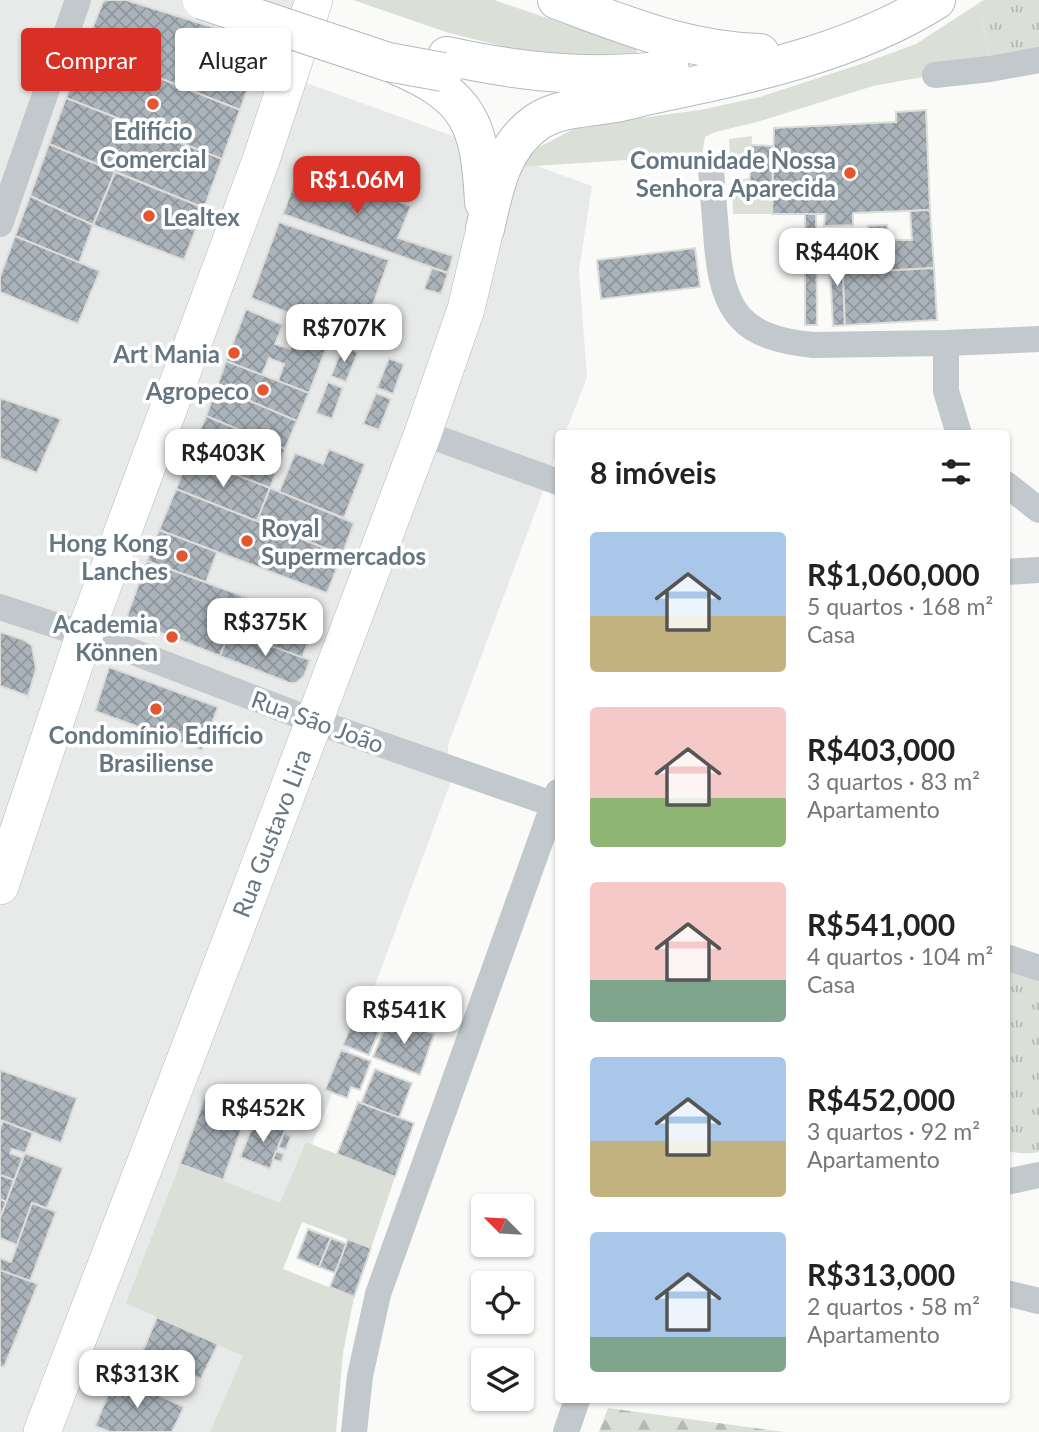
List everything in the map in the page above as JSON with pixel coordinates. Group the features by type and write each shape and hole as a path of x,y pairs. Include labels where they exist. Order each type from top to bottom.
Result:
{"main road":[{"path":"202,0 388,62 509,85 556,91 604,91 704,84"},
{"path":"270,0 443,72 603,75 691,67 760,52 813,38 860,21 905,0"},
{"path":"557,0 685,44 716,50 760,52"},
{"path":"485,229 497,177 508,154 516,142 538,122 566,111 704,84 814,54 901,20 936,0"},
{"path":"0,886 84,636 261,160 306,2"},
{"path":"443,72 478,139 485,229"},
{"name":"Rua Gustavo Lira","path":"42,1432 423,433 466,309 485,229"}],"street":[{"path":"0,224 78,0"},
{"path":"935,75 1039,60"},
{"path":"711,169 722,286 733,310 757,330 793,343 813,345 1039,340"},
{"path":"946,344 946,391 958,430"},
{"path":"423,433 555,481"},
{"path":"1010,487 1039,510"},
{"path":"1010,572 1039,570"},
{"name":"Rua São João","path":"0,607 110,643 314,721 555,800"},
{"path":"354,1432 360,1376 378,1294 555,807"},
{"path":"1010,958 1039,968"},
{"path":"1010,1181 1039,1175"},
{"path":"1010,1294 1039,1301"},
{"path":"566,1432 576,1403"}],"shaded area":[{"path":"0,0 295,0 286,28 175,28 175,91 291,91 291,77 592,186 579,270 587,377 567,430 555,430 555,459 448,745 450,784 311,1147 219,1432 0,1432"}],"green space":[{"path":"353,0 494,0 635,48 638,53 633,60 518,50 449,33"},
{"path":"984,0 1039,0 1039,50 990,62 979,3"},
{"path":"979,3 990,62 924,67 923,77 873,86 757,122 715,132 705,137 702,155 520,167 539,147 572,130 700,110 760,97 864,63 916,44"},
{"path":"752,136 751,162 730,159 729,139"},
{"path":"750,178 749,200 772,200 772,214 733,214 732,181"},
{"path":"1010,965 1039,976 1039,1152 1010,1151"},
{"path":"306,1142 395,1177 371,1248 302,1222 283,1269 354,1297 343,1353 336,1432 210,1432 243,1356 126,1303 180,1164 280,1203"},
{"path":"608,1408 785,1432 599,1432"}],"building":[{"path":"126,0 216,28 175,28 175,84 161,79 161,28 92,28 103,2"},
{"name":"Edifício Comercial","path":"161,79 175,84 175,91 192,91 240,110 222,159 66,98 69,91 161,91"},
{"path":"192,91 247,91 240,110"},
{"path":"66,98 222,159 204,208 49,144"},
{"name":"Comunidade Nossa Senhora Aparecida","path":"926,110 930,210 853,213 853,225 824,226 825,214 772,214 774,128 896,122 896,112"},
{"path":"49,144 115,172 93,225 30,196"},
{"path":"751,145 773,146 772,200 749,200"},
{"path":"301,164 411,206 398,238 453,256 448,273 283,214"},
{"name":"Lealtex","path":"115,172 204,208 184,260 93,225"},
{"path":"30,196 93,225 79,263 15,236"},
{"path":"930,210 934,268 843,273 841,236 859,235 860,244 868,243 868,226 887,225 888,240 912,240 910,211"},
{"path":"805,214 816,214 817,325 805,325"},
{"path":"279,222 389,260 371,310 386,315 375,347 251,298"},
{"path":"15,236 100,271 78,324 0,292 0,277"},
{"path":"695,248 700,287 601,299 597,260"},
{"path":"842,250 845,325 833,326 829,251"},
{"path":"432,268 448,273 441,294 424,289"},
{"path":"934,268 937,320 845,325 843,273"},
{"path":"246,309 283,325 275,344 290,349 298,329 329,341 309,393 278,381 284,364 269,358 262,375 226,361"},
{"path":"343,346 358,352 346,382 331,376"},
{"path":"389,358 404,364 393,394 377,388"},
{"name":"Agropeco","path":"226,361 309,393 297,421 217,387"},
{"path":"328,382 343,388 332,419 316,413"},
{"path":"217,387 297,421 285,449 206,416"},
{"path":"376,393 391,399 379,430 363,424"},
{"path":"0,398 61,419 37,473 0,458"},
{"path":"206,416 285,449 270,488 189,457"},
{"path":"329,449 365,464 344,518 279,492 295,453 323,464"},
{"path":"189,457 270,488 257,521 176,489"},
{"path":"270,488 354,523 342,555 257,521"},
{"name":"Royal Supermercados","path":"176,489 342,555 327,593 159,530"},
{"name":"Hong Kong Lanches","path":"159,530 217,552 206,582 147,561"},
{"path":"147,561 243,596 220,656 126,619"},
{"path":"243,596 315,623 302,658 230,631"},
{"path":"230,631 310,660 304,676 296,683 290,683 220,656"},
{"path":"0,632 24,640 32,646 36,669 28,696 0,686"},
{"name":"Condomínio Edifício Brasiliense","path":"109,667 218,707 202,750 95,711"},
{"path":"360,1002 365,1003 364,1009 385,1017 369,1055 343,1045"},
{"path":"389,1017 434,1034 420,1075 373,1057"},
{"path":"341,1050 371,1061 360,1090 351,1087 347,1098 325,1090"},
{"path":"375,1069 412,1083 399,1118 361,1103"},
{"path":"0,1070 77,1098 61,1143 0,1120"},
{"path":"205,1097 247,1114 223,1180 180,1164"},
{"path":"358,1102 414,1123 395,1177 337,1154"},
{"path":"256,1118 285,1130 270,1169 240,1157"},
{"path":"3,1121 33,1133 25,1153 12,1149 10,1153 23,1158 14,1180 0,1175 0,1128"},
{"path":"284,1133 291,1136 286,1150 278,1147"},
{"path":"276,1151 284,1154 281,1162 273,1159"},
{"path":"25,1153 63,1168 47,1208 32,1203 17,1245 0,1238 0,1218"},
{"path":"0,1175 14,1180 6,1202 0,1199"},
{"path":"0,1199 6,1202 0,1218"},
{"path":"32,1203 56,1212 30,1281 0,1271 0,1258 11,1262"},
{"path":"308,1229 331,1238 319,1267 297,1258"},
{"path":"331,1238 347,1244 335,1273 319,1267"},
{"path":"348,1239 371,1248 354,1297 330,1287"},
{"path":"0,1270 38,1284 4,1367 0,1366"},
{"path":"157,1317 218,1344 201,1379 142,1353"},
{"path":"116,1375 184,1407 172,1432 110,1432 95,1426"}],"place":[{"name":"Edifício Comercial","path":"153,104"},
{"name":"Comunidade Nossa Senhora Aparecida","path":"850,173"},
{"name":"Lealtex","path":"149,216"},
{"name":"Art Mania","path":"234,353"},
{"name":"Agropeco","path":"263,390"},
{"name":"Royal Supermercados","path":"247,541"},
{"name":"Hong Kong Lanches","path":"182,556"},
{"name":"Academia Können","path":"172,637"},
{"name":"Condomínio Edifício Brasiliense","path":"156,709"}]}
